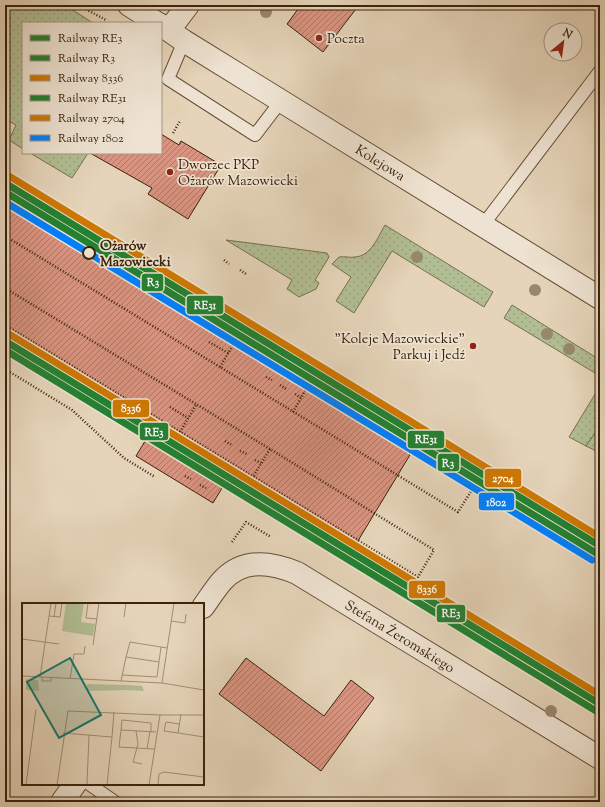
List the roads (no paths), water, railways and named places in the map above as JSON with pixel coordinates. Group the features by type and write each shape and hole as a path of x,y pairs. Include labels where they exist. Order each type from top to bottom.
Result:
{"street":[{"name":"Kolejowa","path":"129,5 156,22"},
{"path":"168,30 188,5"},
{"name":"Kolejowa","path":"168,30 281,102 600,298"},
{"name":"Stefana Żeromskiego","path":"204,606 222,581 232,572 248,566 259,564 281,566 297,573 600,758"},
{"path":"62,802 74,785"}],"lane":[{"path":"168,30 168,80 256,135 281,102"},
{"path":"483,226 600,71"},
{"path":"90,785 114,802"}],"rail line":[{"name":"2704","path":"9,176 600,537"},
{"name":"RE31","path":"5,183 600,546"},
{"name":"R3","path":"5,192 596,553"},
{"name":"1802","path":"5,202 592,560"},
{"name":"8336","path":"9,334 600,695"},
{"name":"RE3","path":"5,341 600,704"},
{"name":"R3","path":"5,350 596,711"}],"place":[{"name":"Poczta","path":"319,38"},
{"name":"Dworzec PKP Ożarów Mazowiecki","path":"170,172"},
{"name":"Ożarów Mazowiecki","path":"89,253"},
{"name":"\"Koleje Mazowieckie\" Parkuj i Jedź","path":"473,346"}]}
